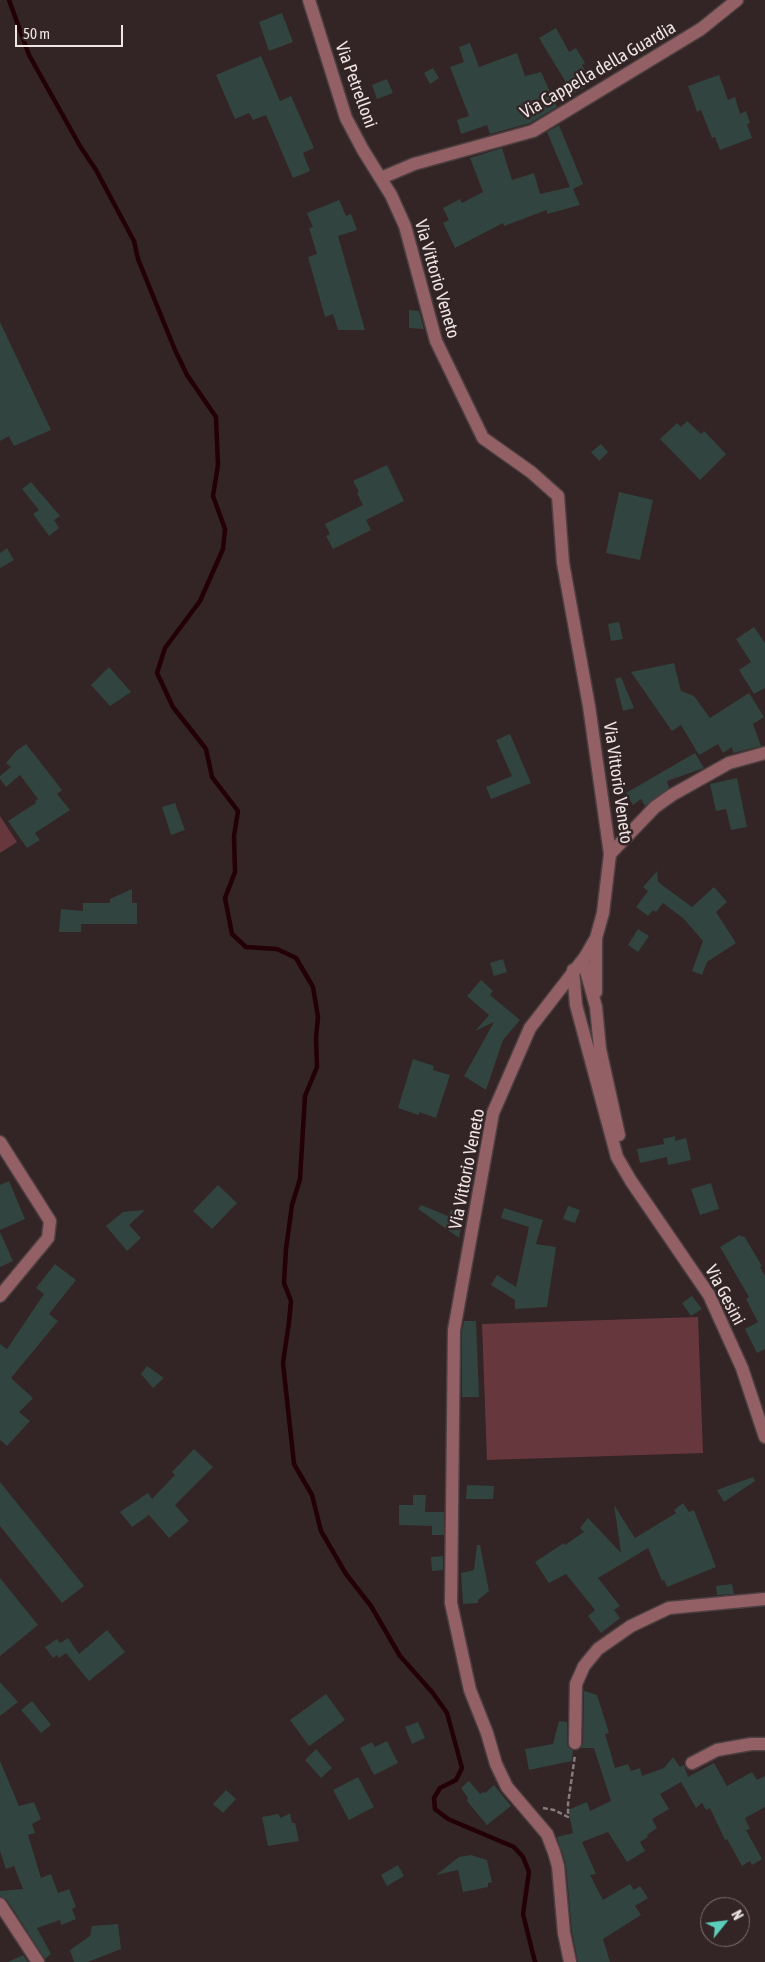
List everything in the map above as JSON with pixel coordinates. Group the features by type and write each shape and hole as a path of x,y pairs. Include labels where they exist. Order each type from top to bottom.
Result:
{"street":[{"name":"Via Petrelloni","path":"309,0 346,118 381,178"},
{"name":"Via Cappella della Guardia","path":"381,178 414,164 533,131 701,29 737,0"},
{"name":"Via Vittorio Veneto","path":"381,178 405,226 436,341 483,438 531,472 558,496 563,563 589,706 610,854 602,913 596,938 582,960 530,1028 493,1113 454,1330 451,1602 470,1690 487,1733 496,1764 507,1787 547,1834 554,1852 558,1866 564,1933 570,1962"},
{"path":"610,854 656,807 672,795 729,763 765,752"},
{"path":"596,938 596,1006 600,1049 621,1146 631,1181"},
{"path":"582,960 596,1006"},
{"path":"573,970 576,1005 605,1114 617,1157 631,1181"},
{"path":"0,1142 50,1221 48,1238 0,1296"},
{"name":"Via Gesini","path":"631,1181 709,1295 742,1368 765,1437"},
{"path":"575,1743 576,1684 584,1666 598,1649 631,1626 669,1608 765,1599"},
{"path":"692,1763 717,1750 751,1744 765,1744"},
{"path":"0,1904 38,1962"}],"path":[{"path":"536,1803 543,1808 554,1810 568,1817 570,1788 574,1774 575,1743"}],"shaded area":[{"path":"0,816 17,842 0,853"},
{"path":"698,1317 703,1453 487,1460 482,1324"}],"building":[{"path":"282,13 293,42 269,51 259,22"},
{"path":"556,28 569,52 576,48 585,63 582,65 585,70 578,75 585,87 573,94 539,38"},
{"path":"470,43 479,67 517,53 525,76 541,72 557,107 530,123 490,134 487,125 461,134 457,120 469,116 450,67 464,62 459,47"},
{"path":"261,56 280,101 291,96 314,148 303,153 310,171 293,178 266,115 253,120 249,113 235,119 216,75"},
{"path":"433,68 439,78 430,84 424,73"},
{"path":"719,75 728,100 735,97 740,114 746,111 750,123 747,124 752,138 720,150 715,137 712,138 701,110 697,112 688,86"},
{"path":"387,79 393,93 377,99 372,85"},
{"path":"559,125 583,184 573,189 580,205 547,214 547,210 504,226 503,223 455,248 443,223 449,220 443,208 460,199 462,203 483,192 470,158 502,148 512,180 534,173 540,194 570,187 547,132"},
{"path":"339,200 346,216 351,214 357,230 338,236 365,330 338,330 333,314 325,317 308,257 317,254 309,228 313,227 307,213"},
{"path":"409,310 419,311 424,329 409,328"},
{"path":"0,322 51,430 14,446 9,436 0,441"},
{"path":"687,421 701,434 704,431 726,454 700,480 660,439 677,423 681,427"},
{"path":"601,444 608,452 599,461 591,452"},
{"path":"387,465 404,501 366,520 371,530 333,549 326,536 330,534 325,524 363,505 353,481"},
{"path":"31,482 60,516 54,520 59,528 49,536 33,514 39,510 22,489"},
{"path":"619,492 653,500 640,560 606,553"},
{"path":"7,548 14,560 0,568 0,553"},
{"path":"619,622 623,639 611,641 608,624"},
{"path":"754,627 765,643 765,688 754,694 739,670 751,662 736,639"},
{"path":"674,663 681,691 694,696 710,718 749,693 764,717 753,724 761,746 733,753 732,747 723,753 718,744 699,755 681,725 672,731 631,672"},
{"path":"109,667 131,692 110,706 91,685"},
{"path":"621,677 634,708 623,711 615,679"},
{"path":"510,734 531,783 491,799 486,787 512,776 496,740"},
{"path":"26,744 62,790 57,794 70,810 35,833 40,840 27,848 8,821 36,803 35,801 38,799 20,775 6,787 0,779 0,776 11,767 6,763 16,751"},
{"path":"695,753 704,768 667,781 669,788 645,806 641,799 633,805 626,793"},
{"path":"737,778 747,827 731,830 726,809 716,811 710,784"},
{"path":"175,803 185,830 171,835 162,807"},
{"path":"657,871 658,882 692,907 714,887 727,902 716,912 736,943 707,962 702,975 692,971 703,941 684,919 663,903 656,912 653,910 648,916 636,907 648,891 643,887"},
{"path":"132,889 132,903 137,903 137,924 81,924 81,932 59,932 61,909 83,911 83,903 110,903 110,899"},
{"path":"638,929 649,936 638,952 628,945"},
{"path":"503,959 507,972 494,976 490,963"},
{"path":"481,980 493,991 490,995 520,1020 503,1040 486,1090 464,1076 494,1022 475,1031 489,1015 467,996"},
{"path":"413,1059 434,1066 433,1070 450,1075 436,1118 398,1108"},
{"path":"675,1136 675,1141 686,1138 691,1160 668,1165 667,1157 640,1163 637,1149 664,1144 663,1139"},
{"path":"9,1181 25,1219 0,1230 0,1185"},
{"path":"711,1183 719,1209 700,1215 691,1189"},
{"path":"218,1185 237,1203 212,1229 193,1211"},
{"path":"421,1205 448,1216 451,1210 464,1211 459,1238 418,1209"},
{"path":"568,1206 580,1210 575,1223 563,1219"},
{"path":"504,1208 543,1220 536,1244 556,1247 547,1307 515,1309 515,1300 491,1285 497,1275 516,1287 529,1227 501,1218"},
{"path":"145,1210 129,1225 141,1238 127,1251 106,1226 123,1212"},
{"path":"0,1232 13,1261 0,1267"},
{"path":"740,1235 744,1236 762,1266 760,1267 765,1276 765,1349 757,1353 745,1329 758,1322 746,1299 749,1297 720,1247"},
{"path":"55,1264 76,1280 49,1314 58,1321 11,1378 33,1398 19,1412 30,1421 7,1446 0,1440 0,1344 7,1349 44,1294 36,1288"},
{"path":"692,1296 702,1309 691,1316 682,1303"},
{"path":"464,1321 476,1321 479,1397 462,1397 462,1331"},
{"path":"147,1366 164,1378 153,1388 141,1374"},
{"path":"194,1449 213,1467 175,1505 189,1521 169,1538 149,1515 132,1527 120,1512 148,1493 152,1499 175,1475 172,1472"},
{"path":"753,1477 755,1481 724,1502 717,1490"},
{"path":"0,1482 84,1586 62,1603 0,1526"},
{"path":"467,1485 494,1486 493,1499 466,1499"},
{"path":"413,1495 426,1495 425,1512 444,1512 444,1535 432,1535 432,1526 399,1525 399,1505 413,1505"},
{"path":"683,1503 689,1512 694,1510 716,1567 667,1587 664,1580 662,1581 648,1548 598,1578 620,1606 614,1610 620,1618 601,1633 588,1616 595,1610 566,1574 549,1583 535,1562 584,1532 580,1528 588,1518 621,1553 614,1505 635,1538 676,1513 674,1510"},
{"path":"477,1545 480,1545 489,1591 478,1600 478,1603 463,1604 461,1573 474,1570"},
{"path":"443,1556 443,1570 432,1571 431,1557"},
{"path":"0,1578 38,1625 0,1656"},
{"path":"732,1584 734,1594 717,1595 716,1586"},
{"path":"107,1630 125,1652 89,1681 66,1653 59,1658 57,1655 53,1658 45,1647 57,1639 60,1643 68,1638 79,1654"},
{"path":"0,1682 18,1702 0,1716"},
{"path":"584,1691 597,1695 609,1733 605,1734 615,1768 628,1764 631,1771 640,1768 642,1776 664,1768 673,1757 680,1767 684,1765 688,1777 714,1763 727,1786 752,1772 757,1780 765,1776 765,1807 745,1818 750,1829 746,1830 762,1859 752,1865 750,1861 742,1866 727,1839 725,1840 710,1808 706,1810 702,1803 696,1808 681,1782 660,1794 669,1809 652,1819 657,1828 640,1842 645,1851 627,1862 608,1832 582,1842 596,1874 590,1875 603,1900 630,1884 634,1890 640,1886 648,1898 635,1906 641,1915 603,1939 610,1962 578,1962 572,1932 566,1865 557,1837 573,1833 568,1810 587,1802 590,1811 611,1801 594,1748 581,1748 583,1743"},
{"path":"326,1694 345,1720 309,1746 290,1720"},
{"path":"32,1701 51,1725 41,1733 21,1710"},
{"path":"559,1721 567,1722 567,1743 568,1747 573,1751 572,1761 529,1770 525,1749 553,1744"},
{"path":"418,1722 425,1738 412,1744 405,1727"},
{"path":"387,1741 398,1763 374,1775 360,1748 372,1742 375,1747"},
{"path":"316,1749 332,1768 321,1778 305,1760"},
{"path":"0,1761 19,1806 34,1802 41,1819 32,1824 35,1833 28,1835 41,1878 51,1874 58,1893 69,1889 76,1907 72,1909 76,1919 61,1925 60,1920 37,1928 51,1954 45,1959 7,1900 0,1896 0,1891 23,1889 14,1866 6,1869 0,1851"},
{"path":"358,1777 374,1807 349,1820 333,1790"},
{"path":"469,1781 480,1794 485,1793 494,1785 511,1806 487,1825 467,1801 468,1798 461,1788"},
{"path":"226,1790 236,1799 223,1813 213,1804"},
{"path":"290,1813 292,1823 295,1823 299,1841 268,1846 262,1817 278,1814 281,1818"},
{"path":"471,1855 487,1860 492,1882 488,1883 488,1887 463,1892 458,1870 436,1875 459,1857"},
{"path":"398,1865 404,1876 387,1886 381,1875"},
{"path":"118,1924 121,1949 88,1962 74,1962 70,1950 90,1936 92,1926"},
{"path":"23,1955 28,1962 8,1962"}],"waterway":[{"path":"9,0 29,55 80,146 96,170 134,241 138,259 187,375 216,417 218,465 213,496 225,529 223,549 200,601 165,648 157,673 173,707 206,749 212,777 238,811 234,836 235,872 225,898 232,934 246,947 277,949 296,958 313,987 318,1017 316,1038 317,1067 305,1096 300,1179 292,1205 284,1283 291,1301 283,1363 294,1464 312,1495 321,1531 346,1574 371,1606 400,1656 432,1692 447,1713 462,1768 456,1780 440,1788 434,1798 435,1809 448,1819 514,1847 523,1857 529,1872 523,1914 535,1962"}]}
